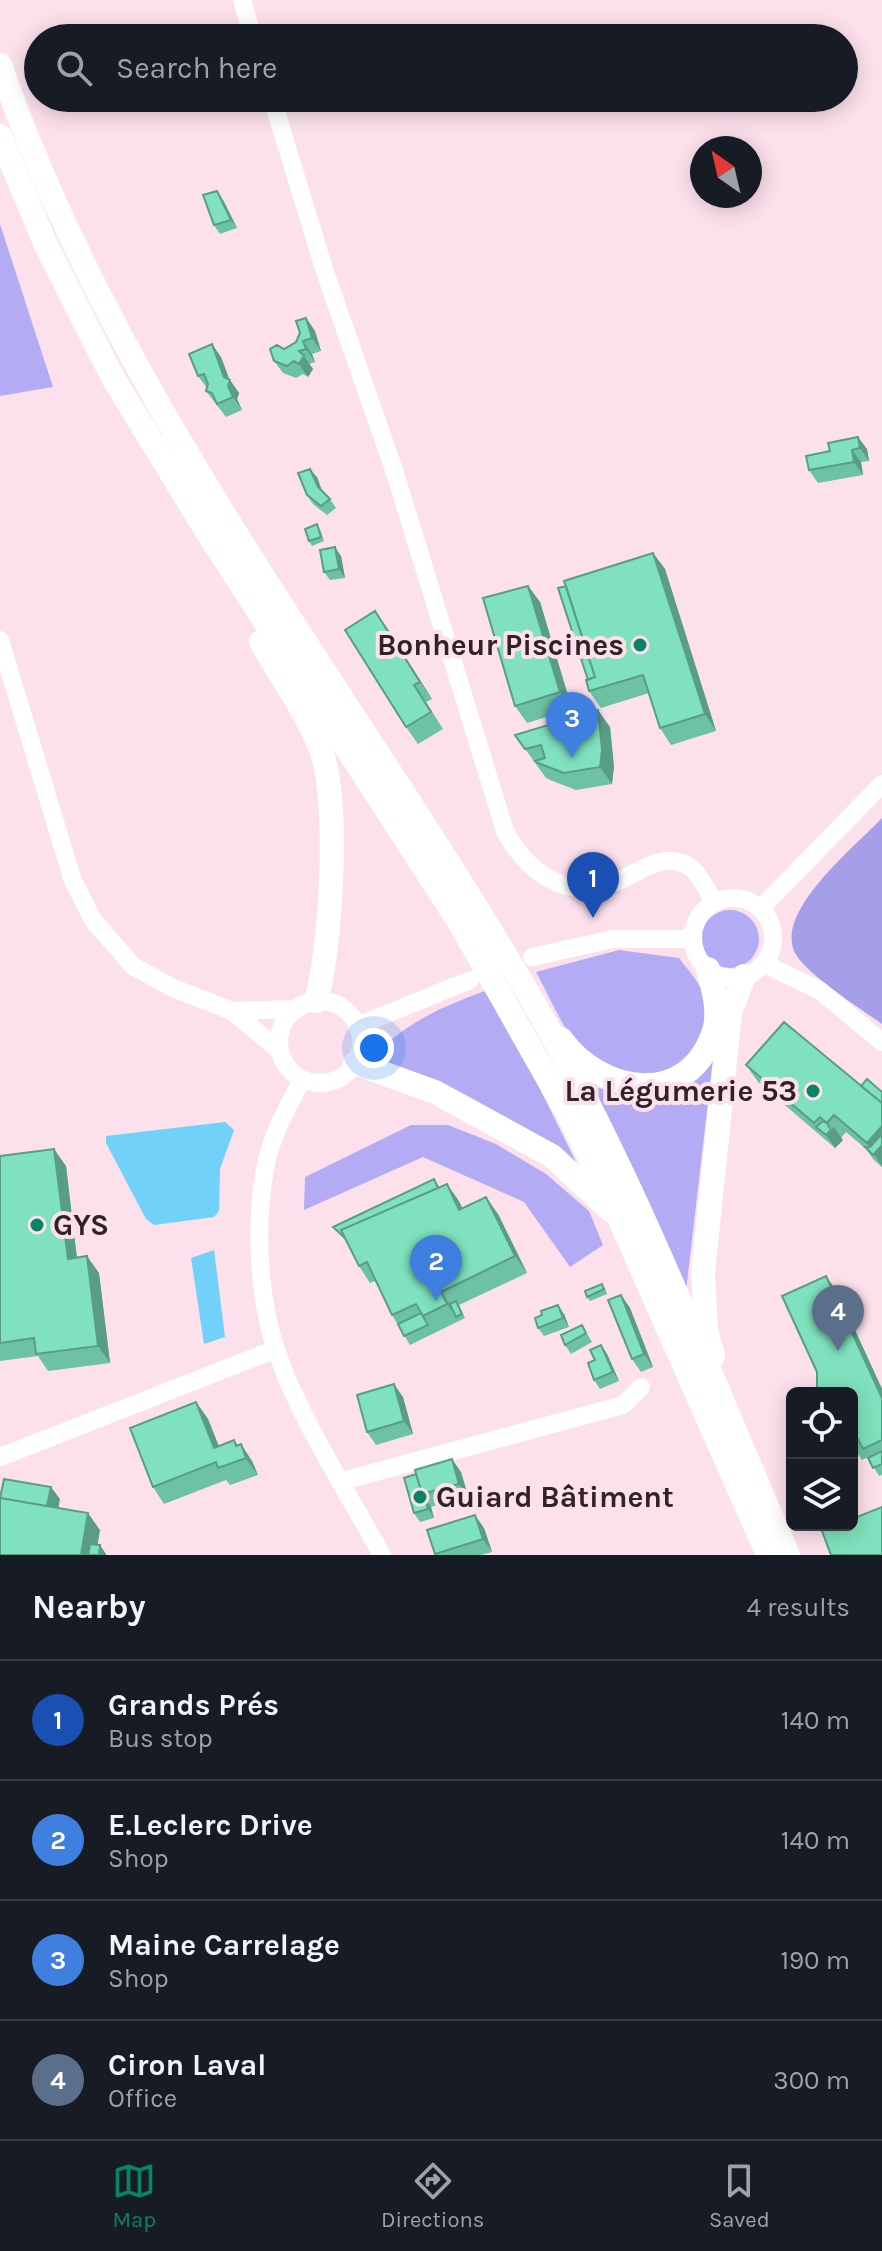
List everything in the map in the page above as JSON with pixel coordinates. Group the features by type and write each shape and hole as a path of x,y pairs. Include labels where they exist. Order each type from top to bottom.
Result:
{"main road":[{"path":"0,65 68,233 134,366 228,520 431,832 530,998 637,1210 788,1555"},
{"path":"0,136 52,258 113,378 321,750 332,799 324,971 306,1005"},
{"path":"113,378 209,535 461,925 568,1114 620,1220 768,1555"},
{"path":"530,998 570,1052 594,1070 619,1083 656,1086 680,1076 702,1057 715,1029 715,999 708,969"},
{"path":"729,1420 706,1330 703,1272 730,1013 754,970"},
{"path":"355,1063 435,1092 552,1156 620,1220"}],"street":[{"path":"242,0 249,24"},
{"path":"276,112 324,269 394,470 505,831 519,857 536,872 571,887 604,886 668,860 691,868 715,902"},
{"path":"0,640 73,881 93,920 115,949 148,976 232,1011 279,1050 291,1072 302,1079 326,1083 337,1079 355,1063 361,1038 357,1026 341,1007 306,1005 232,1011"},
{"path":"761,908 882,784"},
{"path":"754,970 774,941 773,929 761,908 739,898 715,902 699,917 693,939 700,961 708,969 719,975 754,970 819,990 882,1042"},
{"path":"532,957 613,939 693,939"},
{"path":"357,1026 470,980"},
{"path":"279,1050 282,1025 306,1005"},
{"path":"302,1079 265,1166 260,1220 263,1279 276,1349 304,1414 382,1555"},
{"path":"0,1457 276,1349"},
{"path":"342,1481 623,1405 641,1387"}],"shaded area":[{"path":"0,224 53,387 0,396"},
{"path":"882,818 882,1024 810,971 795,953 792,936 796,918 806,899"},
{"path":"730,910 751,918 759,939 751,960 730,968 709,960 701,939 709,918"},
{"path":"619,950 679,958 705,997 707,1012 695,1048 668,1070 632,1076 596,1065 570,1036 536,972"},
{"path":"485,991 538,1085 583,1176 385,1066 382,1048 405,1029 430,1014"},
{"path":"719,1047 712,1068 686,1291 587,1085 646,1100 672,1088"},
{"path":"411,1125 448,1125 496,1144 546,1174 589,1211 603,1245 570,1267 524,1202 423,1157 304,1210 305,1177"}],"water":[{"path":"225,1122 234,1130 220,1169 219,1211 214,1217 154,1225 146,1219 106,1143 106,1136"},
{"path":"214,1250 225,1337 204,1344 191,1258"}],"building":[{"path":"217,191 231,220 214,225 203,195"},
{"path":"306,318 312,338 303,341 306,349 299,351 304,356 299,364 294,361 287,366 274,361 270,349 277,345 284,349 296,342 300,333 296,321"},
{"path":"212,344 224,377 230,380 228,386 233,397 217,404 212,393 206,391 208,384 204,374 198,376 189,354"},
{"path":"858,437 860,448 852,450 854,462 809,470 806,456 830,451 828,443"},
{"path":"310,469 318,487 330,499 321,506 307,495 298,473"},
{"path":"317,524 321,537 309,541 305,529"},
{"path":"335,547 339,569 324,572 320,550"},
{"name":"Bonheur Piscines","path":"653,553 705,714 660,728 643,675 589,691 586,680 595,677 564,581"},
{"path":"528,586 560,692 515,706 483,598"},
{"path":"566,586 595,677 588,680 558,588"},
{"path":"375,611 420,682 414,685 431,712 406,727 345,630"},
{"path":"598,710 602,750 600,767 564,773 535,761 545,758 541,745 525,749 515,735"},
{"name":"La Légumerie 53","path":"784,1022 882,1103 882,1126 867,1143 834,1115 827,1123 820,1117 814,1123 746,1065"},
{"path":"867,1079 882,1092 882,1103 861,1086"},
{"path":"823,1121 831,1130 826,1135 816,1127"},
{"path":"882,1134 882,1145 873,1155 865,1147 870,1147"},
{"name":"GYS","path":"54,1149 68,1259 87,1256 98,1346 36,1354 34,1338 0,1343 0,1156"},
{"path":"434,1179 438,1188 341,1230 345,1238 333,1227"},
{"path":"447,1184 459,1210 486,1197 515,1256 441,1292 447,1304 423,1316 416,1304 392,1315 367,1262 359,1266 341,1230"},
{"path":"826,1276 882,1398 882,1440 863,1449 858,1439 858,1387 817,1387 817,1372 782,1296"},
{"path":"602,1284 604,1289 587,1297 585,1291"},
{"path":"621,1295 644,1354 632,1359 608,1300"},
{"path":"456,1301 462,1314 456,1317 450,1304"},
{"path":"558,1305 563,1318 538,1328 535,1318 542,1315 541,1311"},
{"path":"421,1313 428,1325 404,1336 398,1324"},
{"path":"582,1325 586,1333 565,1345 561,1335"},
{"path":"601,1345 613,1372 594,1380 588,1363 595,1360 590,1350"},
{"path":"394,1384 404,1421 367,1432 357,1395"},
{"path":"196,1402 214,1448 234,1440 236,1446 241,1444 246,1458 218,1468 216,1462 153,1487 130,1428"},
{"path":"882,1451 882,1464 873,1468 868,1458"},
{"path":"452,1459 459,1484 422,1494 415,1470"},
{"path":"416,1474 428,1509 414,1513 404,1478"},
{"path":"4,1479 51,1487 47,1506 0,1498"},
{"path":"0,1498 88,1513 81,1555 0,1555"},
{"path":"882,1507 882,1555 831,1555 822,1531 858,1531 858,1517"},
{"path":"475,1515 483,1539 435,1554 427,1530"},
{"path":"90,1544 100,1545 99,1555 88,1555"}],"place":[{"name":"Bonheur Piscines","path":"640,645"},
{"name":"Maine Carrelage","path":"572,758"},
{"name":"Grands Prés","path":"593,918"},
{"name":"La Légumerie 53","path":"813,1091"},
{"name":"GYS","path":"37,1225"},
{"name":"E.Leclerc Drive","path":"436,1301"},
{"name":"Ciron Laval","path":"838,1351"},
{"name":"Guiard Bâtiment","path":"420,1497"}]}
